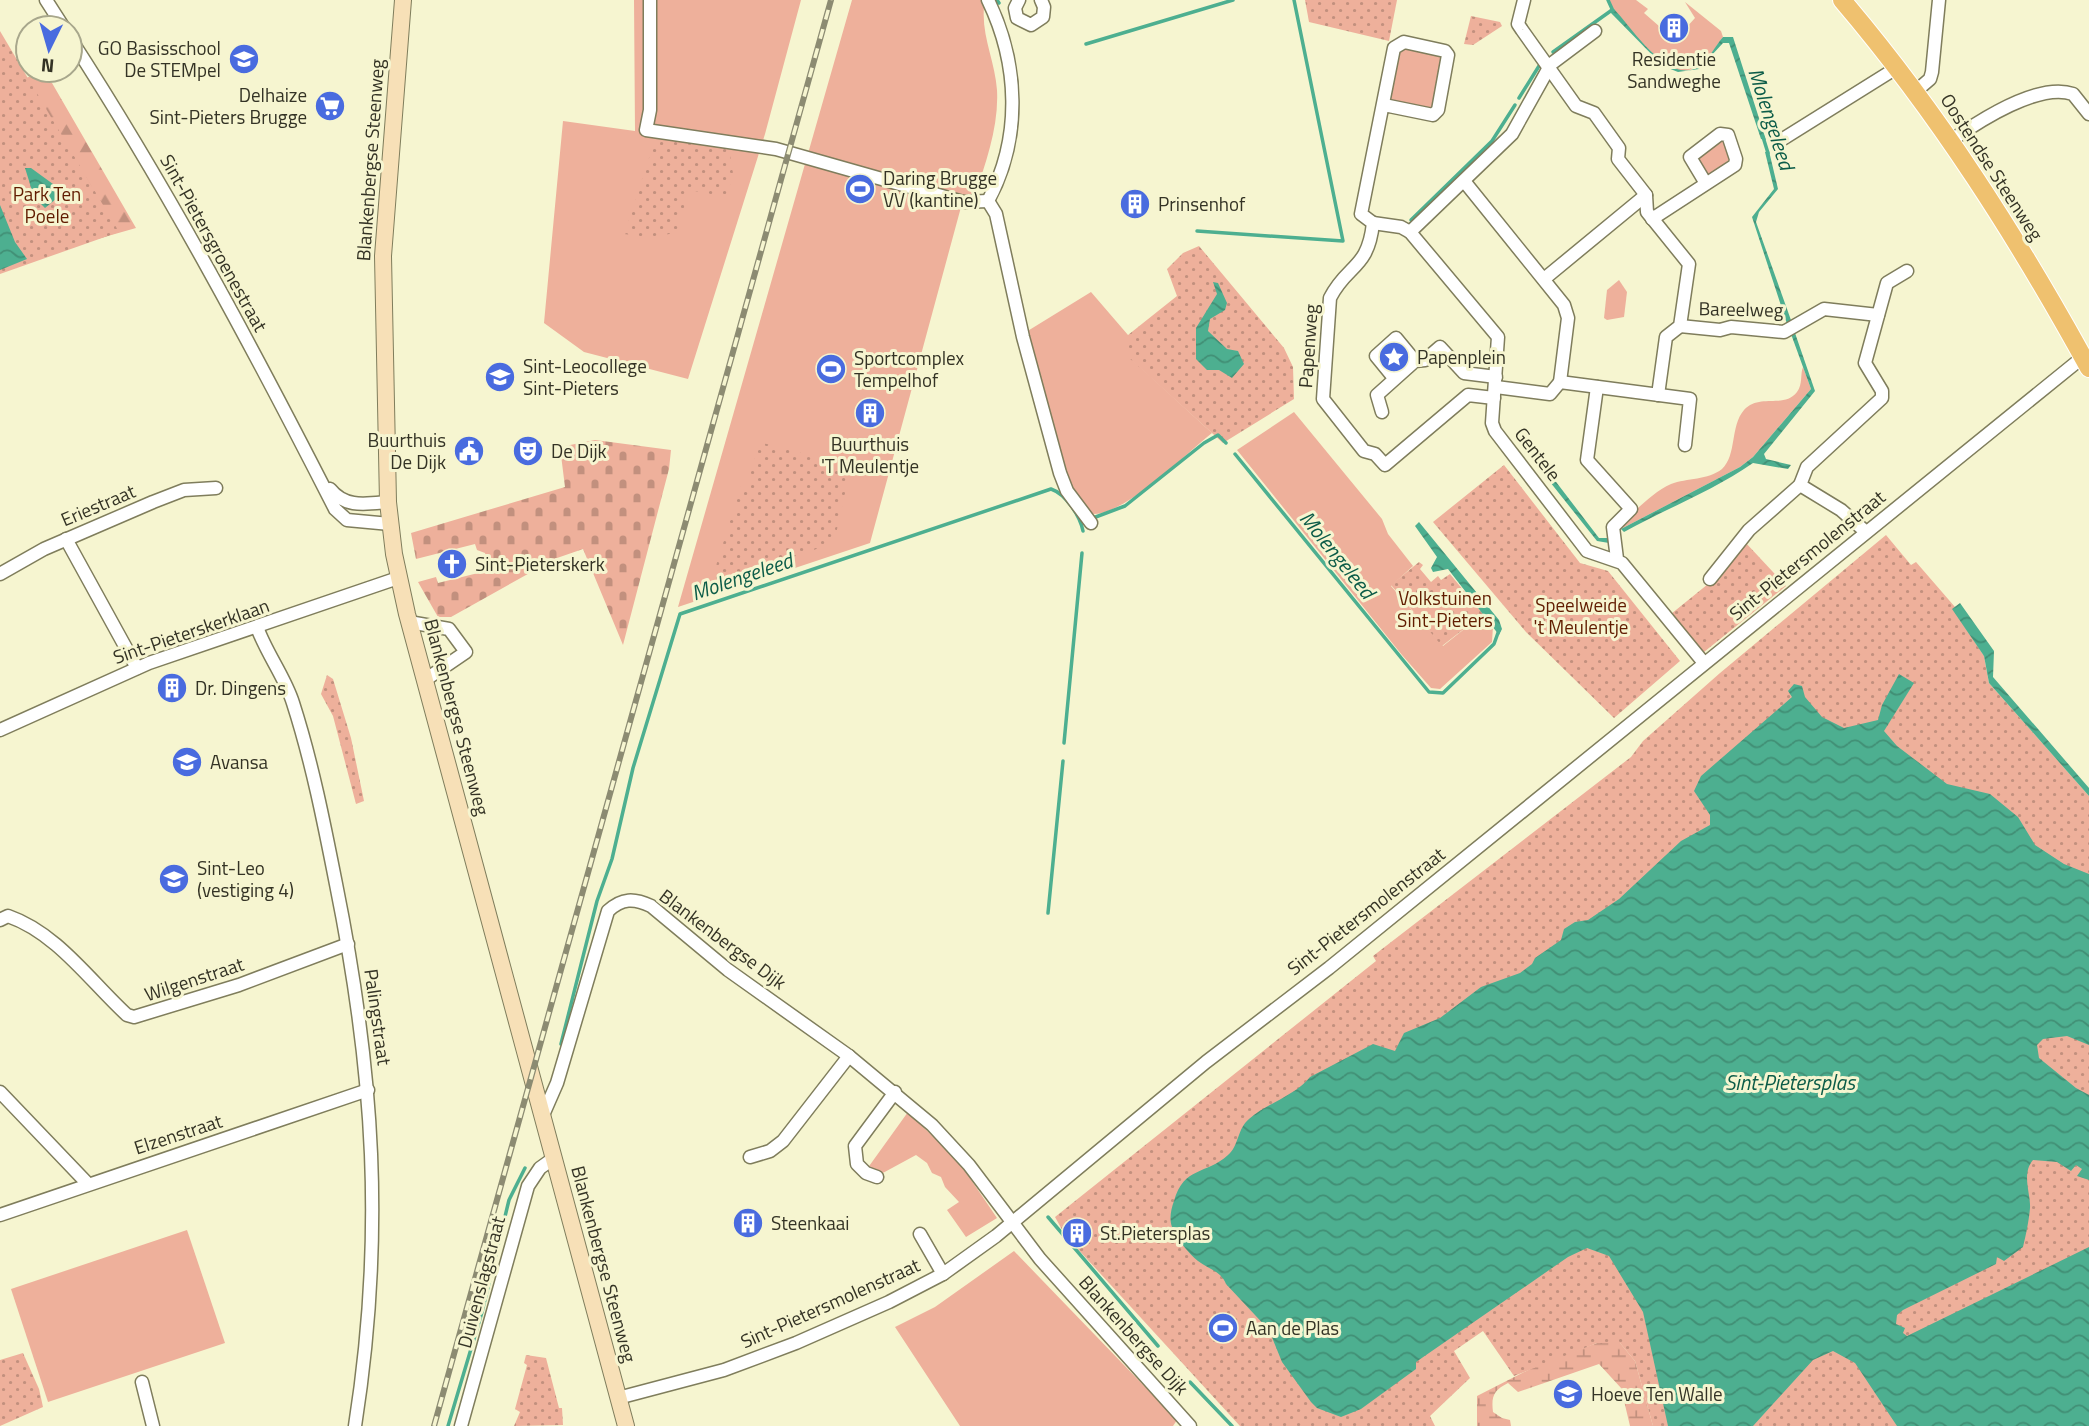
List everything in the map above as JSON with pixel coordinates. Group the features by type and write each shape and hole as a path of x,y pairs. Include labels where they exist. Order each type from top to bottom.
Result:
{"main road":[{"name":"Blankenbergse Steenweg","path":"403,0 383,256 388,502 398,578 626,1426"},
{"name":"Oostendse Steenweg","path":"1842,0 1952,140 2003,217 2086,363"}],"street":[{"path":"650,0 650,110 646,130 776,149 963,202 988,201"},
{"path":"988,0 1008,57 1013,119 1001,171 988,201"},
{"path":"1019,0 1015,8 1017,18 1031,25 1043,17 1044,7 1041,0"},
{"path":"1524,0 1518,24 1576,106 1594,113 1619,148 1618,159 1646,195 1647,212 1689,264 1680,326 1666,337 1658,394"},
{"path":"1916,91 1930,79 1939,0"},
{"path":"1384,105 1433,115 1438,110 1448,55 1445,51 1398,44 1394,48 1362,214 1373,223 1401,227 1410,232 1511,134 1548,68 1595,31"},
{"name":"Sint-Pietersgroenestraat","path":"84,60 127,126 197,247 335,509 347,520 390,524"},
{"path":"1778,142 1898,68"},
{"path":"1952,140 2008,104 2059,92 2073,94 2089,114"},
{"path":"1382,412 1377,395 1415,361 1425,360 1440,347 1464,373 1495,387 1550,394 1560,382 1568,317 1564,305 1464,181"},
{"path":"1652,219 1705,182"},
{"path":"1544,279 1646,195"},
{"path":"988,201 996,214 1023,337 1060,473 1067,491 1091,523"},
{"name":"Papenweg","path":"1373,223 1371,243 1363,261 1337,285 1330,298 1324,400 1364,451 1375,454 1385,465 1468,395 1495,387"},
{"name":"Gentele","path":"1410,232 1498,337 1492,423 1495,431 1587,551 1617,559"},
{"path":"1710,579 1749,530 1800,485 1807,467 1882,398 1882,391 1865,363 1887,283 1907,271"},
{"name":"Bareelweg","path":"1680,326 1784,332 1824,309 1878,315"},
{"path":"1394,378 1376,356 1396,338 1415,361"},
{"name":"Sint-Pietersmolenstraat","path":"618,1398 724,1370 796,1343 889,1302 943,1274 1011,1223 1206,1062 1329,968 1866,532 2086,363"},
{"path":"1560,382 1690,399 1685,445"},
{"path":"1597,387 1587,460 1631,509 1613,527 1617,559 1704,663"},
{"name":"Sint-Pietersgroenestraat","path":"317,472 337,498 344,502 388,502"},
{"path":"1800,485 1841,510 1866,532"},
{"name":"Eriestraat","path":"0,574 66,539 184,490 216,488"},
{"path":"66,539 137,668"},
{"name":"Sint-Pieterskerklaan","path":"0,730 137,668 398,578"},
{"path":"409,622 449,629 466,652 425,681"},
{"name":"Palingstraat","path":"257,627 292,700 313,775 348,944 368,1090 372,1133 372,1254 370,1304 355,1426"},
{"name":"Blankenbergse Dijk","path":"543,1115 557,1083 602,923 617,902 639,900 651,906 728,970 849,1056 932,1125 969,1165 1011,1223 1190,1426"},
{"name":"Wilgenstraat","path":"0,920 8,916 23,921 45,936 76,963 127,1016 134,1017 239,985 348,944"},
{"path":"750,1157 770,1151 783,1141 849,1056"},
{"name":"Elzenstraat","path":"0,1215 87,1183 368,1090"},
{"path":"0,1091 87,1183"},
{"path":"877,1177 866,1173 857,1164 855,1146 895,1092"},
{"name":"Duivenslagstraat","path":"461,1426 528,1186 533,1175 554,1158"},
{"path":"920,1234 943,1274"},
{"path":"142,1382 153,1426"}],"green space":[{"path":"634,0 801,0 765,134 688,379 584,352 544,323 563,121 635,131"},
{"name":"Sportcomplex Tempelhof","path":"852,0 985,0 984,23 997,90 996,117 987,157 975,195 964,196 870,543 678,607"},
{"path":"1305,0 1397,0 1389,41 1309,22"},
{"path":"1608,0 1636,0 1648,9 1644,13 1675,40 1695,18 1685,2 1721,31 1723,37 1698,67 1691,70 1674,69 1636,37"},
{"path":"1471,16 1500,22 1502,26 1473,45 1464,44"},
{"name":"Park Ten Poele","path":"0,31 14,55 14,84 31,84 119,232 0,274"},
{"path":"1406,47 1443,57 1432,111 1390,102 1400,50"},
{"name":"Park Ten Poele","path":"18,84 53,84 136,228 27,259"},
{"path":"660,138 729,149 733,173 727,197 689,190 677,233 647,237 624,234 654,143"},
{"path":"1720,139 1724,139 1731,158 1710,176 1706,175 1696,157"},
{"path":"1199,246 1284,348 1293,367 1294,399 1223,443 1127,356 1128,335 1177,296 1167,269 1183,253"},
{"path":"1619,280 1627,292 1624,317 1607,320 1604,318 1607,290"},
{"path":"1091,292 1128,335 1128,356 1212,433 1137,495 1105,512 1091,514 1071,491 1026,332"},
{"path":"1803,367 1811,389 1753,457 1740,467 1621,529 1631,519 1632,513 1666,487 1722,469 1730,456 1737,424 1744,410 1757,402 1779,401 1792,397 1799,389"},
{"path":"1294,412 1382,519 1388,534 1413,566 1391,586 1443,646 1483,614 1493,626 1492,642 1440,689 1431,688 1402,655 1237,450"},
{"path":"595,440 671,450 669,469 623,645 583,549 534,566 535,570 451,617 438,617 418,582 436,577 438,583 482,572 481,565 487,560 485,553 477,550 475,544 416,559 411,533 565,487 560,447"},
{"path":"759,442 851,466 834,543 710,585 741,486 747,486"},
{"name":"Speelweide 't Meulentje","path":"1504,465 1580,563 1608,571 1680,661 1614,718 1526,632 1433,522"},
{"name":"Sint-Pietersplas","path":"1886,535 1911,565 1916,562 1955,607 1953,609 1984,656 1989,683 2089,796 2089,1426 1653,1426 1635,1361 1620,1343 1597,1343 1514,1376 1483,1331 1454,1351 1470,1378 1430,1416 1435,1426 1240,1426 1065,1235 1055,1217 1376,961 1373,956 1631,757 1643,741 1720,673"},
{"path":"1745,542 1786,586 1704,652 1671,614 1713,580 1719,580"},
{"name":"Volkstuinen Sint-Pieters","path":"1419,562 1423,565 1420,569 1431,582 1438,576 1441,580 1450,574 1483,614 1442,646 1391,585"},
{"path":"327,675 333,679 351,738 364,801 356,804 333,716 321,694"},
{"path":"908,1112 959,1162 997,1218 966,1237 947,1210 959,1202 945,1187 941,1177 932,1173 927,1163 916,1155 881,1174 867,1169"},
{"path":"187,1230 225,1343 48,1402 11,1289"},
{"path":"1014,1251 1177,1420 1173,1426 960,1426 895,1327 935,1307"},
{"path":"1597,1343 1620,1343 1635,1361 1653,1426 1630,1426 1621,1388 1599,1364 1518,1392 1508,1383 1494,1394 1492,1406 1493,1412 1510,1420 1511,1426 1477,1426 1477,1396 1542,1363"},
{"path":"23,1353 39,1389 43,1407 0,1426 0,1360"},
{"path":"526,1355 546,1358 559,1408 562,1408 563,1425 514,1426 520,1412 515,1409 527,1365 524,1363"}],"water":[{"path":"1614,9 1652,52 1675,68 1687,70 1698,67 1723,37 1733,37 1766,140 1761,139 1729,43 1723,43 1699,69 1678,72 1663,66 1609,10"},
{"path":"1769,151 1778,189 1759,212 1756,222 1792,323 1787,324 1752,217 1774,189 1765,152"},
{"path":"25,168 31,168 53,184 56,199 45,208 34,197"},
{"path":"0,205 15,242 27,259 0,270"},
{"path":"1213,282 1218,283 1227,303 1225,310 1210,319 1208,331 1227,349 1238,351 1244,364 1232,378 1219,370 1207,370 1196,359 1196,328 1217,294"},
{"path":"1795,333 1815,391 1764,454 1766,459 1791,465 1788,469 1753,463 1722,482 1624,532 1621,529 1740,467 1753,457 1811,389 1791,334"},
{"path":"1524,440 1599,538 1607,538 1609,543 1597,541 1519,443"},
{"path":"1419,522 1499,620 1502,629 1499,635 1448,569 1433,572 1431,568 1437,557 1415,526"},
{"path":"1960,603 1994,651 1993,677 2089,788 2089,796 1989,683 1984,656 1952,609"},
{"name":"Sint-Pietersplas","path":"1899,674 1914,683 1884,731 1897,746 1947,784 1990,794 2018,817 2035,845 2064,864 2089,874 2089,1045 2067,1036 2043,1039 2037,1045 2039,1058 2076,1088 2089,1095 2089,1180 2077,1176 2082,1169 2076,1165 2071,1171 2057,1162 2033,1160 2028,1171 2030,1208 2023,1247 2004,1261 1997,1257 1996,1264 1903,1310 1897,1315 1896,1324 1905,1328 1903,1333 1907,1336 2089,1247 2089,1426 1897,1426 1855,1363 1833,1351 1813,1360 1753,1426 1668,1426 1643,1312 1609,1256 1587,1248 1568,1257 1416,1362 1416,1369 1361,1409 1341,1417 1317,1408 1282,1362 1269,1330 1221,1276 1194,1258 1176,1236 1171,1224 1171,1214 1178,1190 1184,1182 1228,1155 1245,1123 1256,1113 1297,1089 1310,1077 1373,1044 1395,1051 1404,1033 1440,1018 1481,987 1520,973 1532,964 1535,958 1561,940 1564,929 1575,922 1588,920 1619,899 1681,841 1710,825 1710,815 1694,791 1701,776 1792,697 1788,691 1794,684 1802,686 1805,697 1822,717 1844,728 1878,720 1882,705"}],"waterway":[{"path":"1086,44 1233,0"},
{"path":"1197,231 1343,241 1294,0"},
{"path":"1608,0 1613,11"},
{"path":"1553,52 1612,10"},
{"path":"1519,98 1539,66"},
{"path":"1411,220 1492,141 1515,105"},
{"name":"Molengeleed","path":"1763,137 1768,153"},
{"name":"Molengeleed","path":"1093,518 1125,506 1204,443 1218,435 1226,443"},
{"name":"Molengeleed","path":"1235,454 1429,692 1443,693 1494,644 1499,630"},
{"name":"Molengeleed","path":"561,1044 597,901 612,859 633,768 680,614 1051,489 1072,506 1083,531"},
{"path":"1064,743 1082,553"},
{"path":"1048,913 1063,761"},
{"path":"448,1426 482,1312 509,1200 525,1168"},
{"path":"1048,1217 1158,1346"},
{"path":"1190,1382 1232,1426"}],"railway":[{"path":"434,1426 831,0"}],"place":[{"name":"Residentie Sandweghe","path":"1674,28"},
{"name":"GO Basisschool De STEMpel","path":"244,59"},
{"name":"Delhaize Sint-Pieters Brugge","path":"330,106"},
{"name":"Daring Brugge VV (kantine)","path":"860,189"},
{"name":"Prinsenhof","path":"1135,204"},
{"name":"Papenplein","path":"1394,357"},
{"name":"Sportcomplex Tempelhof","path":"831,369"},
{"name":"Sint-Leocollege Sint-Pieters","path":"500,377"},
{"name":"Buurthuis 'T Meulentje","path":"870,413"},
{"name":"Buurthuis De Dijk","path":"469,451"},
{"name":"De Dijk","path":"528,451"},
{"name":"Sint-Pieterskerk","path":"452,564"},
{"name":"Dr. Dingens","path":"172,688"},
{"name":"Avansa","path":"187,762"},
{"name":"Sint-Leo (vestiging 4)","path":"174,879"},
{"name":"Steenkaai","path":"748,1223"},
{"name":"St.Pietersplas","path":"1077,1233"},
{"name":"Aan de Plas","path":"1223,1328"},
{"name":"Hoeve Ten Walle","path":"1568,1394"}]}
